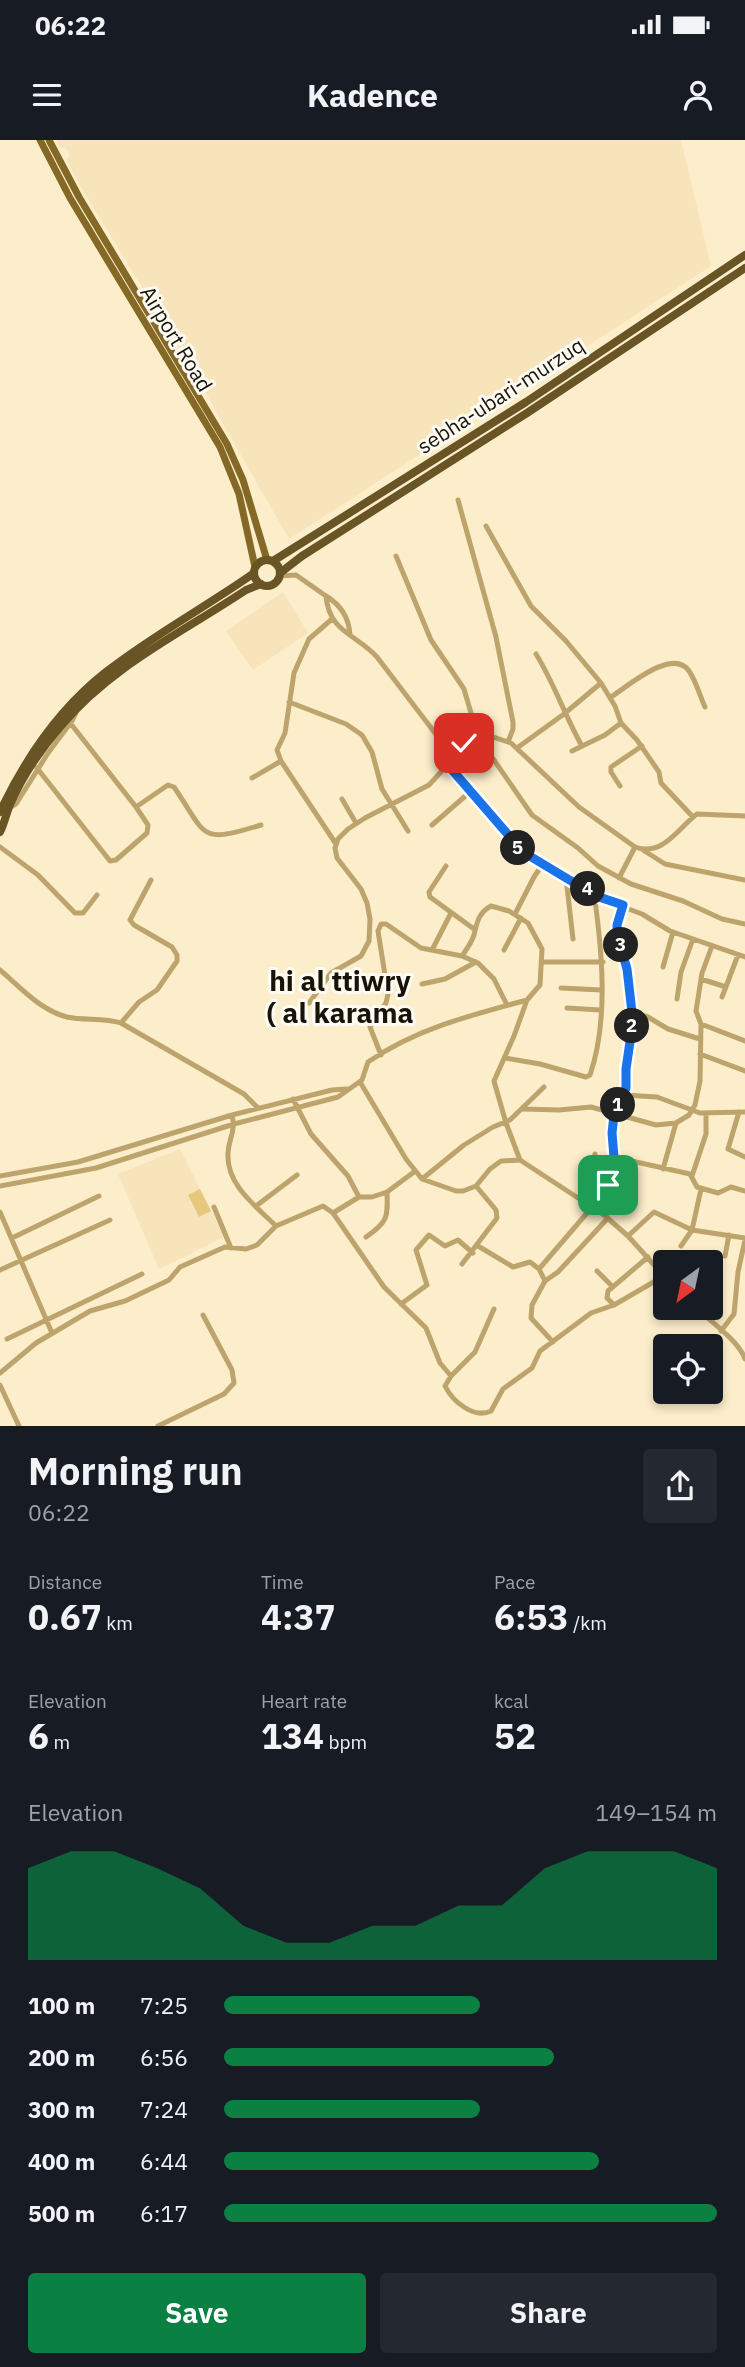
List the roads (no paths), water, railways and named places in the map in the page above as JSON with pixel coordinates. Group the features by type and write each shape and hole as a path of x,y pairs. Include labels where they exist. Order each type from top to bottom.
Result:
{"highway":[{"name":"sebha-ubari-murzuq","path":"270,560 526,402 745,255"},
{"name":"sebha-ubari-murzuq","path":"280,575 302,556 527,413 745,268"},
{"path":"526,402 527,413"},
{"path":"0,832 4,810 46,732 94,682 254,570 260,561 270,560 279,568 280,575 274,584 261,584 246,590 131,663 76,709 58,729 4,810"},
{"path":"254,570 256,579 261,584"}],"main road":[{"name":"Airport Road","path":"40,140 70,198 220,447 239,494 254,570"},
{"name":"Airport Road","path":"48,140 79,197 227,444 243,480 270,560"}],"street":[{"path":"458,500 496,637 513,729 508,741"},
{"path":"486,526 531,606 566,641 601,683 611,697 621,723 659,772 661,783 693,817"},
{"path":"396,556 431,640 464,688 478,737 532,815 598,866 619,878 683,901 722,919 745,924"},
{"path":"280,575 296,575 341,609 348,621 349,635"},
{"path":"326,596 332,620 377,657 451,754"},
{"path":"309,1003 331,973 361,956 369,941 370,919 367,903 357,883 339,862 336,844 281,761 277,750 285,733 293,676 306,644 318,629 332,620"},
{"path":"536,654 582,746"},
{"path":"611,697 663,664 676,662 689,670 705,708"},
{"path":"517,748 601,683"},
{"path":"289,702 358,730 369,746 380,783 408,831"},
{"path":"4,810 16,804 37,768 71,724 76,709"},
{"path":"572,751 605,735 621,723"},
{"path":"37,768 112,861 148,831 148,824 136,807 71,724"},
{"path":"336,844 344,832 356,823 429,785 447,764 451,754 464,743 478,737 496,737 517,748 579,807 635,847 665,864 745,880"},
{"path":"620,786 611,772 611,767 642,747"},
{"path":"252,778 281,761"},
{"path":"447,764 513,843 542,865 602,899 623,905 673,932 742,956 722,997"},
{"path":"136,807 168,785 174,787 208,834 221,836 261,825"},
{"path":"432,825 470,792"},
{"path":"342,799 356,823"},
{"path":"643,850 662,846 693,817 703,813 745,816"},
{"path":"0,847 38,875 76,914 85,912 97,895"},
{"path":"619,878 635,847"},
{"path":"504,950 534,877 542,865"},
{"path":"446,866 429,894 432,899 474,929"},
{"path":"566,878 573,939"},
{"path":"121,1023 139,1002 157,990 177,961 172,947 130,920 151,880"},
{"path":"505,1058 588,1077 595,1058 603,962 594,893"},
{"path":"608,1185 614,1157 614,1115 624,1096 633,1013 627,969 617,934 623,905"},
{"path":"462,956 474,936 474,929 482,912 491,906 518,916 528,923 538,938 542,962 540,985 527,1000 494,1086 520,1160"},
{"path":"432,950 451,913"},
{"path":"381,1055 370,1027 373,1018 386,1003 388,994 379,926 387,924 415,945 476,962 494,979 507,1005"},
{"path":"663,967 673,932"},
{"path":"677,999 681,972 693,939"},
{"path":"523,1109 559,1110 583,1106 656,1125 676,1123 693,1111 700,1081 701,1024 696,1015 701,979 712,946"},
{"path":"422,984 446,979 476,962"},
{"path":"542,962 603,962"},
{"path":"0,970 37,1002 56,1013 79,1019 103,1019 121,1023 244,1094 258,1108"},
{"path":"701,979 726,987"},
{"path":"561,988 601,990"},
{"path":"0,1186 96,1168 234,1124 338,1097 360,1082 365,1076 366,1065 404,1041 449,1021 527,1000"},
{"path":"567,1008 600,1010"},
{"path":"633,1013 701,1040"},
{"path":"701,1024 745,1041"},
{"path":"700,1054 745,1071"},
{"path":"360,1082 414,1172 422,1179 463,1191 476,1186 501,1161 520,1160 593,1206 628,1236 653,1263"},
{"path":"422,1179 464,1145 492,1127 506,1123 544,1087"},
{"path":"0,1176 78,1163 232,1115 293,1099 347,1089"},
{"path":"624,1096 638,1098 649,1095 706,1114 742,1112 727,1149 745,1157"},
{"path":"293,1099 311,1134 348,1176 359,1197"},
{"path":"706,1114 707,1131 692,1176 694,1185 720,1193 731,1187 745,1191"},
{"path":"232,1115 235,1130 228,1151 231,1172 242,1192 276,1226"},
{"path":"663,1169 676,1123"},
{"path":"583,1200 595,1154"},
{"path":"614,1157 692,1176"},
{"path":"333,1213 359,1197 372,1197 387,1192 414,1172"},
{"path":"256,1206 297,1175"},
{"path":"462,1264 495,1223 497,1214 476,1186"},
{"path":"681,1246 692,1230 701,1189"},
{"path":"366,1237 385,1221 388,1210 387,1192"},
{"path":"12,1238 99,1196"},
{"path":"0,1373 36,1343 90,1311 125,1301 169,1280 180,1267 225,1247 246,1249 257,1245 276,1226 321,1206 333,1213 384,1287 426,1328 440,1363 452,1376"},
{"path":"539,1269 593,1206"},
{"path":"214,1207 231,1248"},
{"path":"0,1212 52,1333"},
{"path":"628,1236 654,1212 692,1230 745,1239 738,1272 734,1314 721,1331"},
{"path":"553,1342 534,1323 530,1313 545,1281 558,1272 608,1218"},
{"path":"0,1270 110,1220"},
{"path":"401,1304 428,1283 416,1250 429,1235 444,1246 458,1240 473,1253"},
{"path":"725,1256 729,1235"},
{"path":"478,1246 513,1267 530,1262 539,1269 545,1281"},
{"path":"614,1305 607,1298 608,1291 648,1257"},
{"path":"597,1271 612,1286"},
{"path":"8,1339 142,1274"},
{"path":"494,1310 475,1352 445,1386 451,1395 472,1412 485,1414 494,1408 506,1385 528,1372 535,1364 540,1351 591,1313 614,1305 653,1283"},
{"path":"100,1294 107,1305"},
{"path":"158,1426 224,1394 234,1384 232,1370 203,1315"},
{"path":"709,1320 744,1354"},
{"path":"0,1385 19,1426"}],"district":[{"name":"hi al ttiwry ( al karama","path":"340,997"}]}
